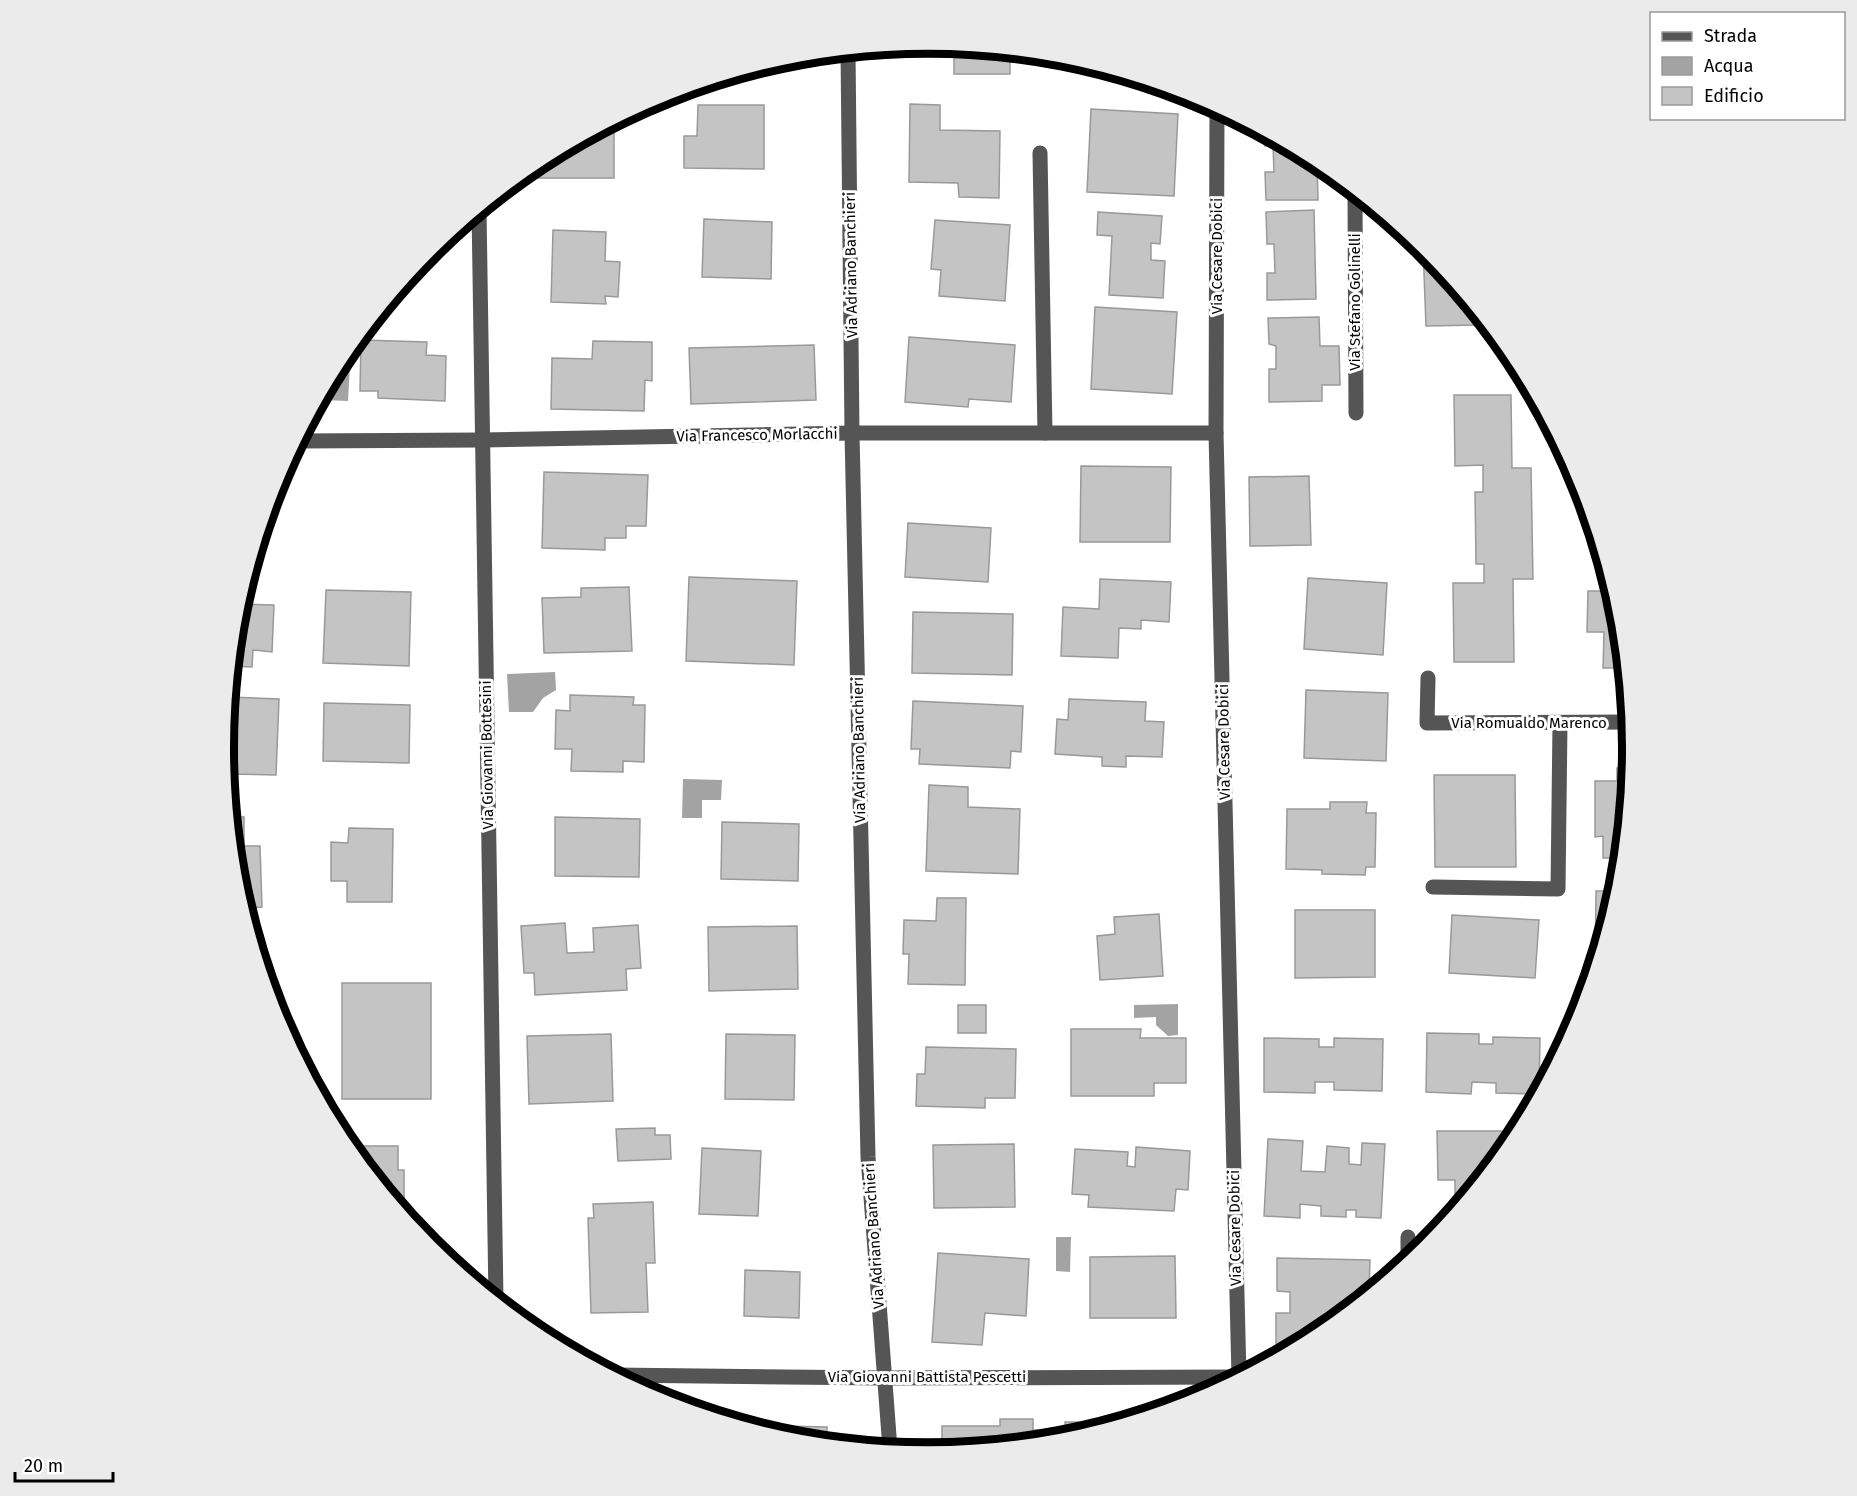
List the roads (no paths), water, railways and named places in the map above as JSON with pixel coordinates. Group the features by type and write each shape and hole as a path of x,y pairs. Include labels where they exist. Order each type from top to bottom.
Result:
{"street":[{"name":"Via Adriano Banchieri","path":"848,59 852,433 868,1158 889,1441"},
{"name":"Via Cesare Dobici","path":"1217,118 1216,433 1239,1368"},
{"path":"1040,153 1045,433"},
{"name":"Via Stefano Golinelli","path":"1354,200 1356,413"},
{"name":"Via Giovanni Bottesini","path":"478,220 496,1291"},
{"name":"Via Francesco Morlacchi","path":"306,441 852,433 1216,433"},
{"name":"Via Romualdo Marenco","path":"1428,678 1427,723 1621,722"},
{"path":"1433,887 1558,889 1560,723"},
{"path":"1408,1237 1408,1249"},
{"name":"Via Giovanni Battista Pescetti","path":"633,1375 883,1378 1220,1377"}],"water":[{"path":"350,363 348,401 327,400"},
{"path":"555,672 556,690 543,698 533,712 509,712 507,674"},
{"path":"683,779 722,780 721,800 702,800 702,818 682,818"},
{"path":"1178,1004 1178,1035 1168,1036 1156,1025 1156,1017 1134,1018 1134,1005"},
{"path":"1056,1237 1071,1237 1070,1272 1056,1271"}]}
